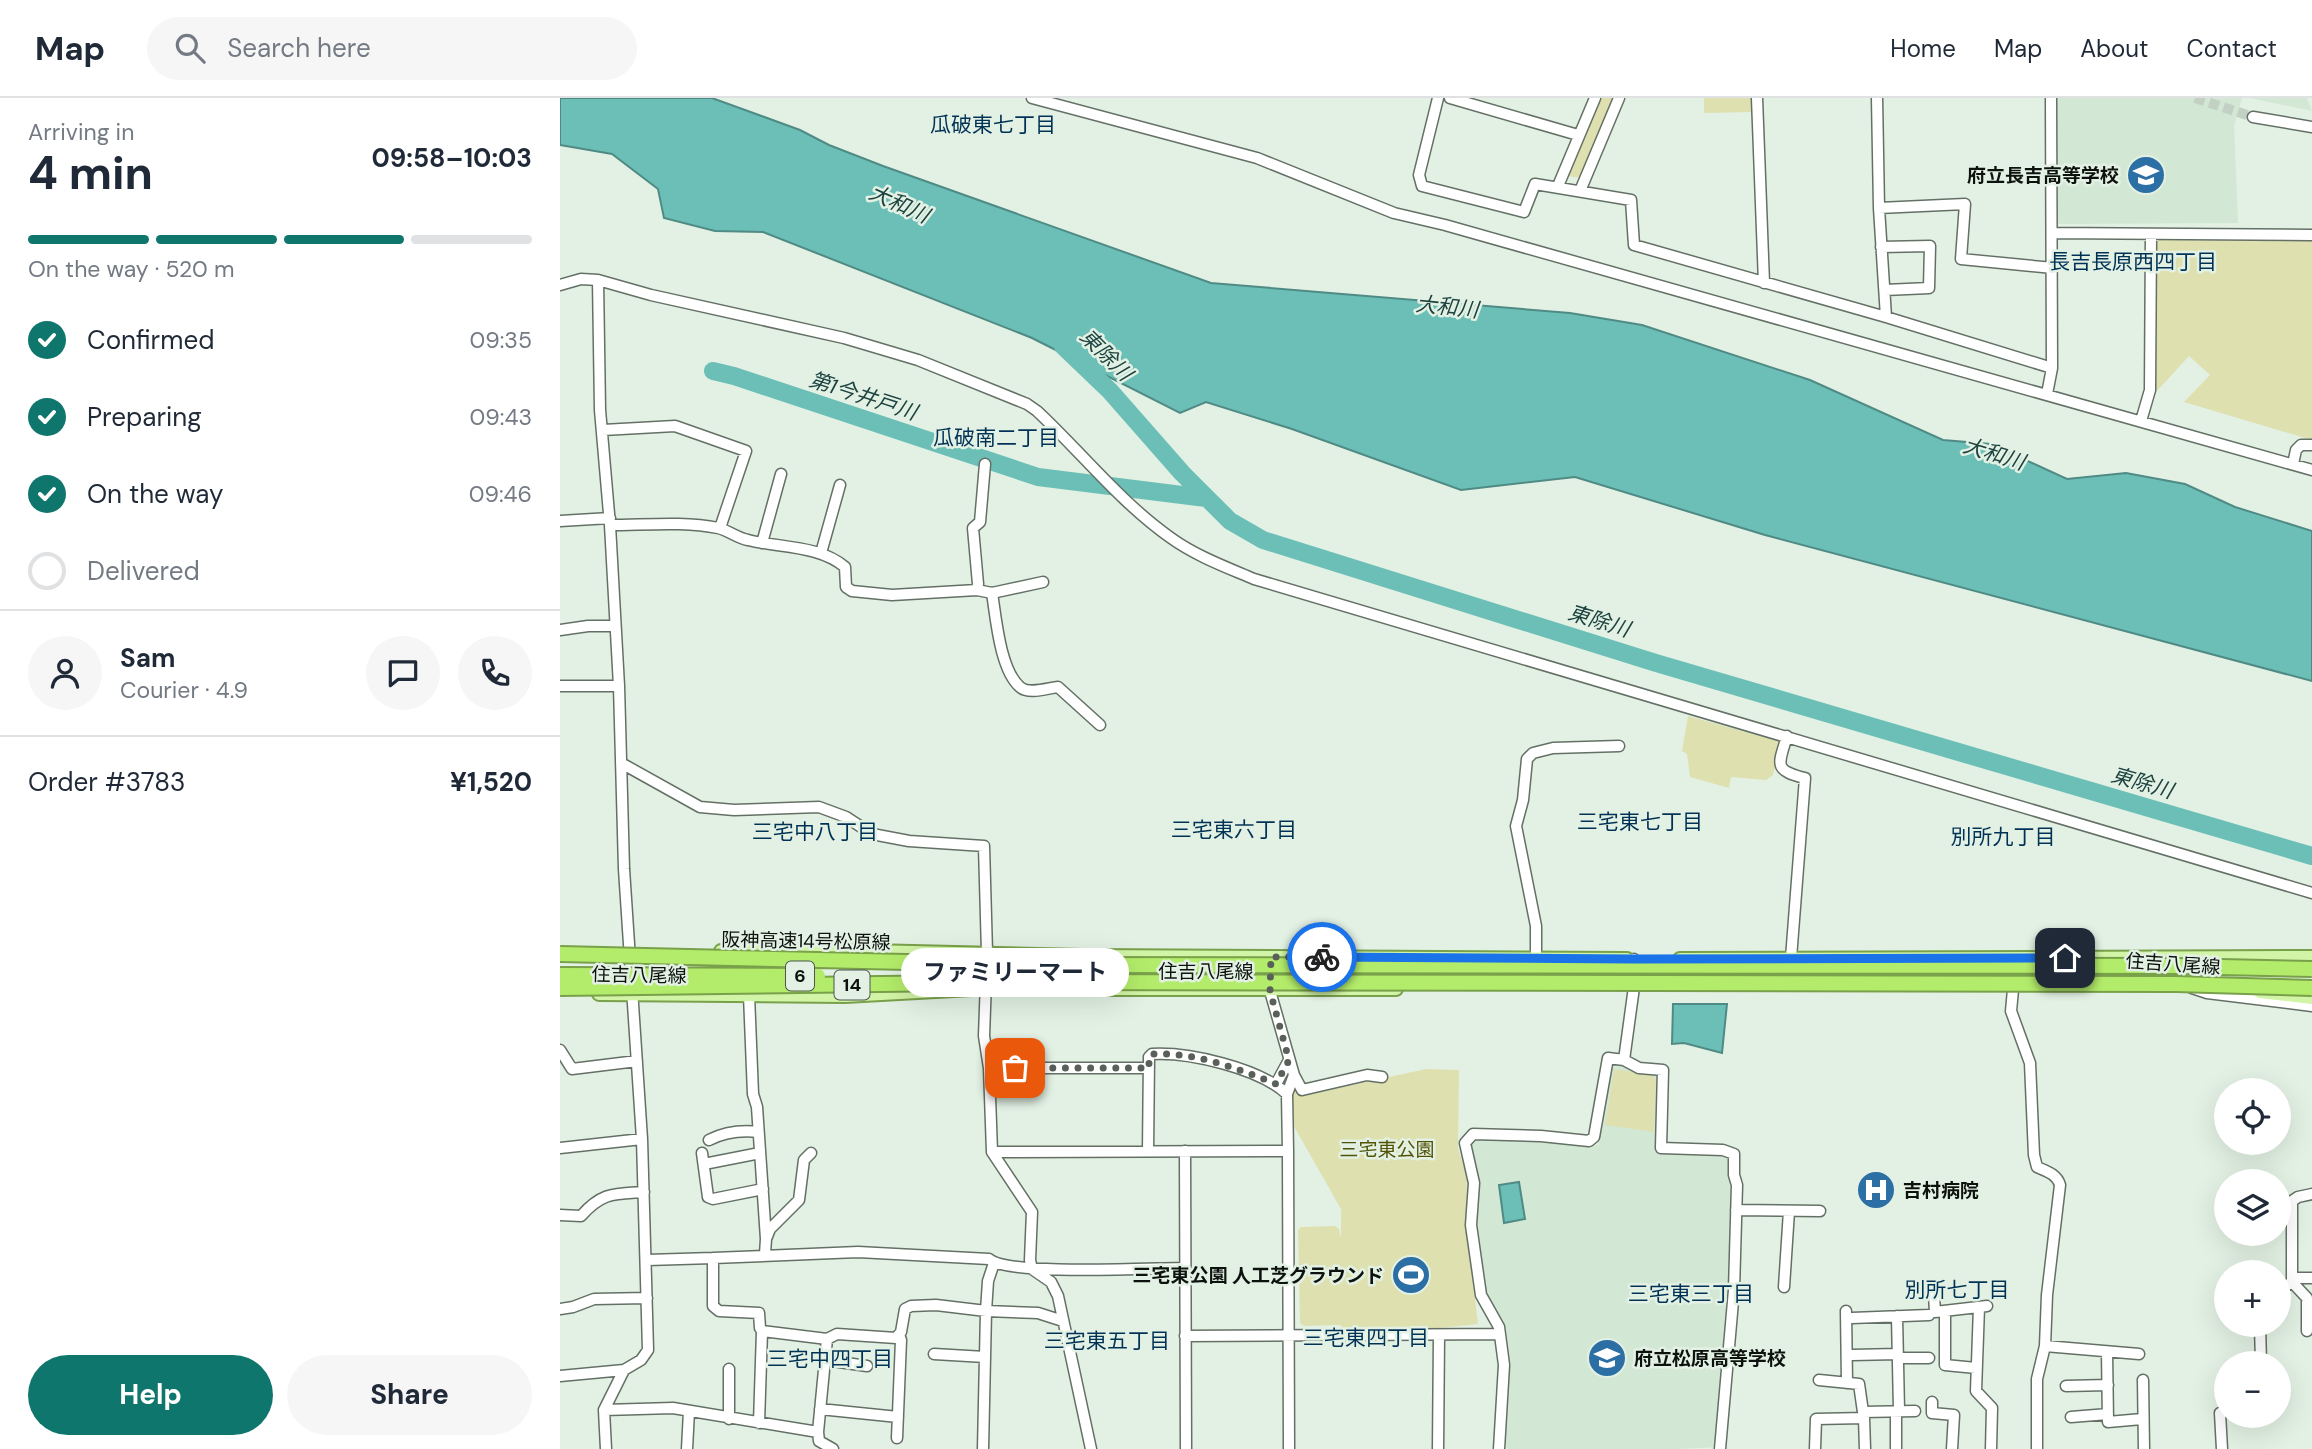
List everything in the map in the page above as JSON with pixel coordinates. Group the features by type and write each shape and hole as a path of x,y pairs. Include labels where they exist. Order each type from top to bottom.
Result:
{"highway":[{"name":"阪神高速14号松原線","path":"560,955 1041,965 2177,966 2312,970"},
{"name":"6","path":"560,975 828,976 1040,982"},
{"name":"14","path":"560,990 1040,982 2176,984 2312,989"}],"main road":[{"name":"住吉八尾線","path":"560,955 828,950 1634,959 2312,957"},
{"name":"住吉八尾線","path":"560,990 633,995 845,996 985,989 1270,991 1634,987 2014,978 2165,979 2312,998"}],"street":[{"path":"1032,98 1257,158 1394,213 1445,225 2312,470"},
{"path":"1438,98 1419,175 1422,186 1524,212 1535,184 1631,200 1634,245 2052,368"},
{"path":"1450,98 1578,135"},
{"path":"1558,186 1595,98"},
{"path":"1580,191 1619,98"},
{"path":"1757,98 1764,283"},
{"path":"1877,98 1879,208 1886,317"},
{"path":"2047,394 2052,368 2051,98"},
{"path":"2253,117 2312,127"},
{"path":"1879,208 1965,204 1961,259 2053,268"},
{"path":"2053,233 2312,235"},
{"path":"2141,421 2150,390 2151,233"},
{"path":"1881,247 1930,246 1929,288 1885,290"},
{"path":"560,285 581,279 598,280 651,295 844,338 918,360 1027,404 1055,427 1104,480 1148,520 1174,540 1209,560 1254,579 2312,893"},
{"path":"560,1376 624,1370 641,1360 648,1350 642,1139 624,869 619,687 610,522 600,410 598,280"},
{"path":"603,430 675,426 746,451 720,528"},
{"path":"2292,464 2301,444 2312,445"},
{"path":"977,590 973,528 980,522 985,464"},
{"path":"762,542 781,474"},
{"path":"821,553 840,485"},
{"path":"560,520 720,528 745,540 821,553 836,559 845,567 846,587 852,591 892,595 977,590 992,593 1043,582"},
{"path":"992,593 1005,665 1021,688 1030,691 1058,687 1100,724"},
{"path":"560,630 615,626"},
{"path":"560,686 619,687"},
{"path":"1787,736 1780,762 1782,770 1787,774 1805,778 1791,958"},
{"path":"1536,958 1536,926 1516,826 1523,800 1527,759 1533,753 1553,748 1619,746"},
{"path":"621,763 700,807 734,810 819,807 846,817 872,834 909,841 984,846 984,1036 989,1068 992,1152 1032,1212 1032,1269 1051,1282 1058,1296 1091,1449"},
{"path":"1271,957 1270,991 1289,1060 1303,1093 1367,1075 1382,1077"},
{"path":"1624,1060 1634,987 1634,959"},
{"path":"2014,978 2011,1011 2030,1063 2037,1167 2052,1174 2059,1180 2060,1185 2047,1294 2045,1346 2037,1379 2037,1449"},
{"path":"2165,979 2207,993 2312,1006"},
{"path":"749,996 765,1254"},
{"path":"560,1050 572,1069 637,1060"},
{"path":"1149,1151 1149,1057 1152,1054 1176,1053 1226,1064 1276,1084 1287,1094"},
{"path":"1499,1449 1504,1365 1499,1326 1481,1294 1471,1225 1474,1183 1465,1143 1473,1134 1589,1141 1594,1137 1608,1058 1624,1060 1639,1068 1663,1070 1661,1148 1723,1150 1734,1154 1734,1290 1720,1449"},
{"path":"1276,1084 1289,1060"},
{"path":"989,1068 1149,1068"},
{"path":"1289,1449 1287,1094 1294,1075"},
{"path":"709,1140 723,1133 758,1132"},
{"path":"560,1148 642,1139"},
{"path":"1185,1151 1186,1449"},
{"path":"992,1152 1288,1151"},
{"path":"702,1153 708,1197 713,1199 763,1189"},
{"path":"704,1164 760,1153"},
{"path":"766,1239 771,1229 799,1200 804,1160 811,1153"},
{"path":"560,1215 581,1216 591,1205 608,1195 644,1192"},
{"path":"2307,1331 2307,1298 2292,1280 2292,1201 2312,1194"},
{"path":"1736,1210 1820,1211"},
{"path":"1784,1287 1788,1211"},
{"path":"647,1260 765,1254 900,1252 989,1259 994,1263 1032,1269 1185,1268"},
{"path":"713,1258 713,1306 719,1311 759,1313 762,1331 759,1423"},
{"path":"983,1449 986,1311 988,1281 994,1263"},
{"path":"2292,1280 2312,1278"},
{"path":"1934,1296 1936,1312 1983,1306 1976,1391 1992,1408 1991,1449"},
{"path":"560,1309 593,1299 647,1298"},
{"path":"897,1438 899,1335 905,1309 911,1306 936,1305 1038,1313 1063,1321"},
{"path":"1945,1311 1945,1365 1976,1368"},
{"path":"1847,1383 1849,1314 1929,1315"},
{"path":"1896,1449 1897,1316"},
{"path":"762,1331 827,1339 837,1334 896,1338 899,1335"},
{"path":"1185,1336 1500,1334"},
{"path":"1438,1449 1439,1335"},
{"path":"827,1339 818,1432 819,1441 833,1449"},
{"path":"2045,1346 2139,1354"},
{"path":"2106,1352 2108,1422 2142,1419"},
{"path":"934,1354 985,1357"},
{"path":"1852,1355 1929,1358"},
{"path":"825,1360 867,1366"},
{"path":"729,1369 729,1419"},
{"path":"606,1449 604,1410 624,1370"},
{"path":"1819,1380 1859,1384 1864,1415 1865,1449"},
{"path":"2143,1380 2144,1449"},
{"path":"2066,1386 2108,1385"},
{"path":"1932,1402 1931,1413 1954,1415 1952,1449"},
{"path":"604,1410 673,1408 818,1432"},
{"path":"820,1409 898,1417"},
{"path":"687,1449 689,1411"},
{"path":"1815,1449 1816,1419 1915,1411"},
{"path":"2071,1417 2108,1414"},
{"path":"2221,1428 2222,1449"}],"shaded area":[{"name":"府立長吉高等学校","path":"2055,98 2242,98 2234,126 2238,223 2055,224"},
{"path":"2250,98 2307,98 2312,111"},
{"path":"1622,1064 1653,1073 1659,1079 1656,1151 1721,1153 1732,1158 1731,1298 1723,1298 1727,1312 1717,1447 1508,1449 1503,1443 1509,1363 1504,1321 1487,1296 1476,1212 1480,1186 1472,1145 1479,1139 1548,1140 1598,1145 1612,1068"}],"green space":[{"path":"1599,98 1615,98 1582,178 1567,176"},
{"path":"1704,98 1752,98 1752,112 1704,113"},
{"path":"2159,240 2312,241 2312,440 2184,402 2210,375 2189,356 2156,392 2154,390 2156,244"},
{"path":"1688,716 1782,742 1773,775 1766,780 1731,777 1729,788 1690,777 1687,754 1682,751"},
{"name":"三宅東公園","path":"1426,1069 1459,1070 1458,1148 1467,1177 1466,1222 1478,1324 1420,1330 1342,1330 1341,1325 1304,1326 1300,1323 1298,1230 1301,1227 1335,1226 1339,1229 1341,1238 1341,1209 1292,1123 1290,1092 1295,1082 1302,1096"},
{"path":"1614,1069 1652,1075 1656,1079 1654,1132 1605,1125"}],"water":[{"name":"大和川","path":"560,98 712,98 800,130 829,145 883,166 1211,283 1570,313 1642,325 1810,380 1943,440 1991,444 2067,479 2126,473 2185,484 2235,507 2312,531 2312,681 1765,535 1575,477 1461,490 1292,429 1206,402 1180,413 1032,338 763,232 715,231 664,218 658,189 612,154 560,145"},
{"path":"1673,1004 1727,1004 1722,1053 1684,1043 1672,1044"},
{"path":"1519,1182 1525,1219 1504,1223 1499,1185"}],"waterway":[{"name":"東除川","path":"1063,346 1110,391 1182,473 1230,521 1263,540 1656,663 2312,856"},
{"name":"第1今井戸川","path":"713,371 1038,477 1206,498"}],"tunnel":[{"path":"2195,98 2253,117"}],"way so far":[{"path":"1015,1068 1149,1068 1149,1057 1152,1054 1176,1053 1226,1064 1276,1084 1289,1060 1270,991 1271,957 1322,957"}],"place":[{"name":"府立長吉高等学校","path":"2146,175"},
{"name":"ファミリーマート","path":"1015,1068"},
{"name":"吉村病院","path":"1876,1190"},
{"name":"三宅東公園 人工芝グラウンド","path":"1411,1275"},
{"name":"府立松原高等学校","path":"1607,1358"}],"district":[{"name":"瓜破東七丁目","path":"993,125"},
{"name":"長吉長原西四丁目","path":"2133,262"},
{"name":"瓜破南二丁目","path":"996,438"},
{"name":"三宅東七丁目","path":"1640,822"},
{"name":"三宅東六丁目","path":"1234,830"},
{"name":"三宅中八丁目","path":"815,832"},
{"name":"別所九丁目","path":"2003,837"},
{"name":"別所七丁目","path":"1957,1290"},
{"name":"三宅東三丁目","path":"1691,1294"},
{"name":"三宅東四丁目","path":"1366,1338"},
{"name":"三宅東五丁目","path":"1107,1341"},
{"name":"三宅中四丁目","path":"830,1359"}],"route":[{"path":"1322,957 2065,958"}]}
